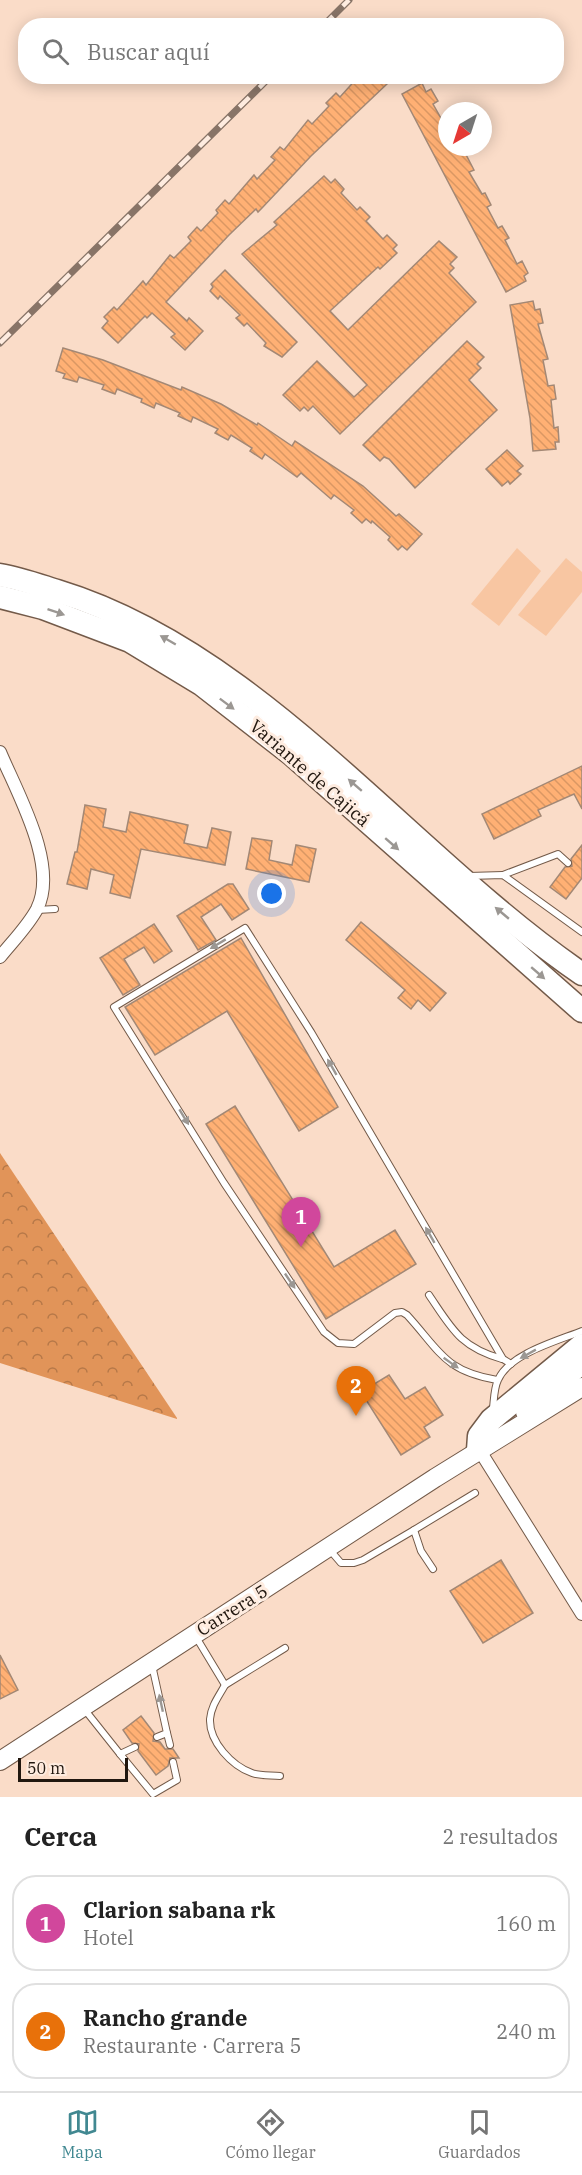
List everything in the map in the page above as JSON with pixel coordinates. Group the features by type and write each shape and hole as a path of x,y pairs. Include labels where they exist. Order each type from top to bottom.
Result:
{"highway":[{"name":"Variante de Cajicá","path":"0,575 74,596 127,617 174,643 230,680 279,719 543,947 582,974"},
{"name":"Variante de Cajicá","path":"0,597 43,608 130,641 201,684 291,754 582,1011"},
{"path":"474,1454 478,1436 491,1420 582,1345"}],"main road":[{"name":"Carrera 5","path":"474,1454 582,1365"},
{"name":"Carrera 5","path":"0,1761 474,1454 582,1387"}],"street":[{"path":"0,752 37,842 43,865 43,883 36,910 0,957"},
{"path":"474,1454 582,1614"}],"lane":[{"path":"459,876 503,876 558,855 568,862"},
{"path":"503,876 582,932"},
{"path":"36,910 55,909"},
{"path":"497,1380 468,1373 448,1362 432,1348 407,1315 402,1312 395,1313 354,1344 338,1343 324,1332 224,1183 114,1006 246,928 311,1032 502,1359"},
{"path":"429,1295 466,1344 478,1352 511,1364"},
{"path":"491,1420 497,1380 511,1364 537,1349 582,1331"},
{"path":"329,1549 341,1563 354,1563 475,1493"},
{"path":"414,1530 421,1551 433,1569"},
{"path":"194,1634 225,1685"},
{"path":"280,1776 253,1774 230,1761 218,1744 210,1721 213,1704 225,1685 285,1648"},
{"path":"151,1662 170,1745"},
{"path":"82,1707 153,1794 177,1780 173,1762"},
{"path":"157,1737 167,1733"},
{"path":"120,1754 135,1747"}],"green space":[{"path":"0,1153 177,1418 177,1419 0,1363"}],"shaded area":[{"path":"517,548 541,571 499,626 471,604"},
{"path":"566,558 582,572 582,592 546,636 518,615"}],"building":[{"path":"352,84 387,84 311,156 258,212 256,209 229,235 166,302 187,321 189,318 203,331 185,350 171,337 175,334 152,313 147,318 145,316 118,343 102,328 108,321 104,317 114,307 117,310 143,281 146,285 170,255 174,258 191,241 188,237 197,227 201,231 218,213 216,210 225,200 229,204 254,175 257,179 275,160 271,157 280,147 284,150 308,120 312,124 329,106 326,103 336,93 340,97"},
{"path":"420,84 422,84 426,92 431,89 438,101 433,104 438,113 438,156 467,156 474,170 469,172 482,194 485,193 491,205 487,207 498,228 502,226 509,238 505,240 517,264 522,261 528,273 524,276 526,281 506,292 402,94"},
{"path":"324,176 331,183 335,179 344,189 341,193 357,210 360,207 370,217 366,221 383,239 387,235 397,245 393,249 397,253 380,269 378,267 330,311 348,330 439,241 457,257 450,264 454,268 449,273 476,302 340,434 313,406 308,411 304,407 300,411 283,395 317,361 354,397 367,385 242,254 277,225 274,222"},
{"path":"225,270 297,342 282,357 264,346 266,343 247,323 244,326 236,318 240,315 220,296 218,299 210,291 213,287 211,284"},
{"path":"533,301 535,310 540,309 543,323 538,324 548,359 543,360 548,386 554,385 556,399 551,400 554,428 558,427 559,442 555,442 556,449 533,451 530,418 510,305"},
{"path":"467,341 484,357 477,364 481,368 469,380 497,410 415,488 389,459 384,457 380,461 363,445"},
{"path":"63,348 103,360 181,390 182,387 221,404 257,425 258,423 292,446 295,441 363,486 396,516 399,514 422,534 407,550 402,546 398,550 388,540 390,537 372,521 371,523 366,519 362,523 351,513 354,510 334,495 331,499 301,473 297,477 265,454 262,459 250,451 252,448 231,435 228,440 215,433 218,429 193,417 191,422 178,416 180,413 156,403 154,408 141,402 142,399 117,389 115,394 102,389 104,385 79,377 77,382 63,378 65,374 56,371"},
{"path":"507,450 523,466 517,471 521,474 510,484 508,481 502,486 486,469"},
{"path":"582,766 582,809 574,794 538,810 541,816 494,839 482,814"},
{"path":"85,805 106,809 103,827 126,832 130,812 188,825 184,843 207,848 212,828 231,832 225,865 141,849 130,898 110,893 114,875 91,869 87,889 67,884 75,852 77,852"},
{"path":"252,838 272,841 269,860 292,865 296,845 316,849 309,882 246,869"},
{"path":"582,845 582,878 566,899 550,887 565,867 572,866 571,859"},
{"path":"228,884 233,884 249,909 232,920 221,904 201,917 216,940 198,950 177,916"},
{"path":"361,922 446,993 430,1011 418,1000 411,1009 398,998 405,990 346,940"},
{"path":"154,924 172,951 154,963 144,947 124,959 140,985 123,995 100,958"},
{"path":"241,938 338,1107 299,1131 227,1011 155,1055 125,1007"},
{"path":"235,1106 334,1267 395,1230 416,1264 326,1319 206,1124"},
{"path":"389,1375 405,1399 425,1387 443,1415 424,1427 430,1437 401,1455 361,1392"},
{"path":"501,1560 533,1613 483,1643 450,1591"},
{"path":"0,1655 18,1690 0,1699"},
{"path":"141,1716 154,1733 153,1741 160,1742 165,1749 173,1749 179,1758 170,1758 168,1766 156,1775 138,1751 139,1744 132,1743 123,1730"}],"railway":[{"path":"331,18 349,0"},
{"path":"0,343 263,84"}],"place":[{"name":"Clarion sabana rk","path":"301,1247"},
{"name":"Rancho grande","path":"356,1416"}]}
